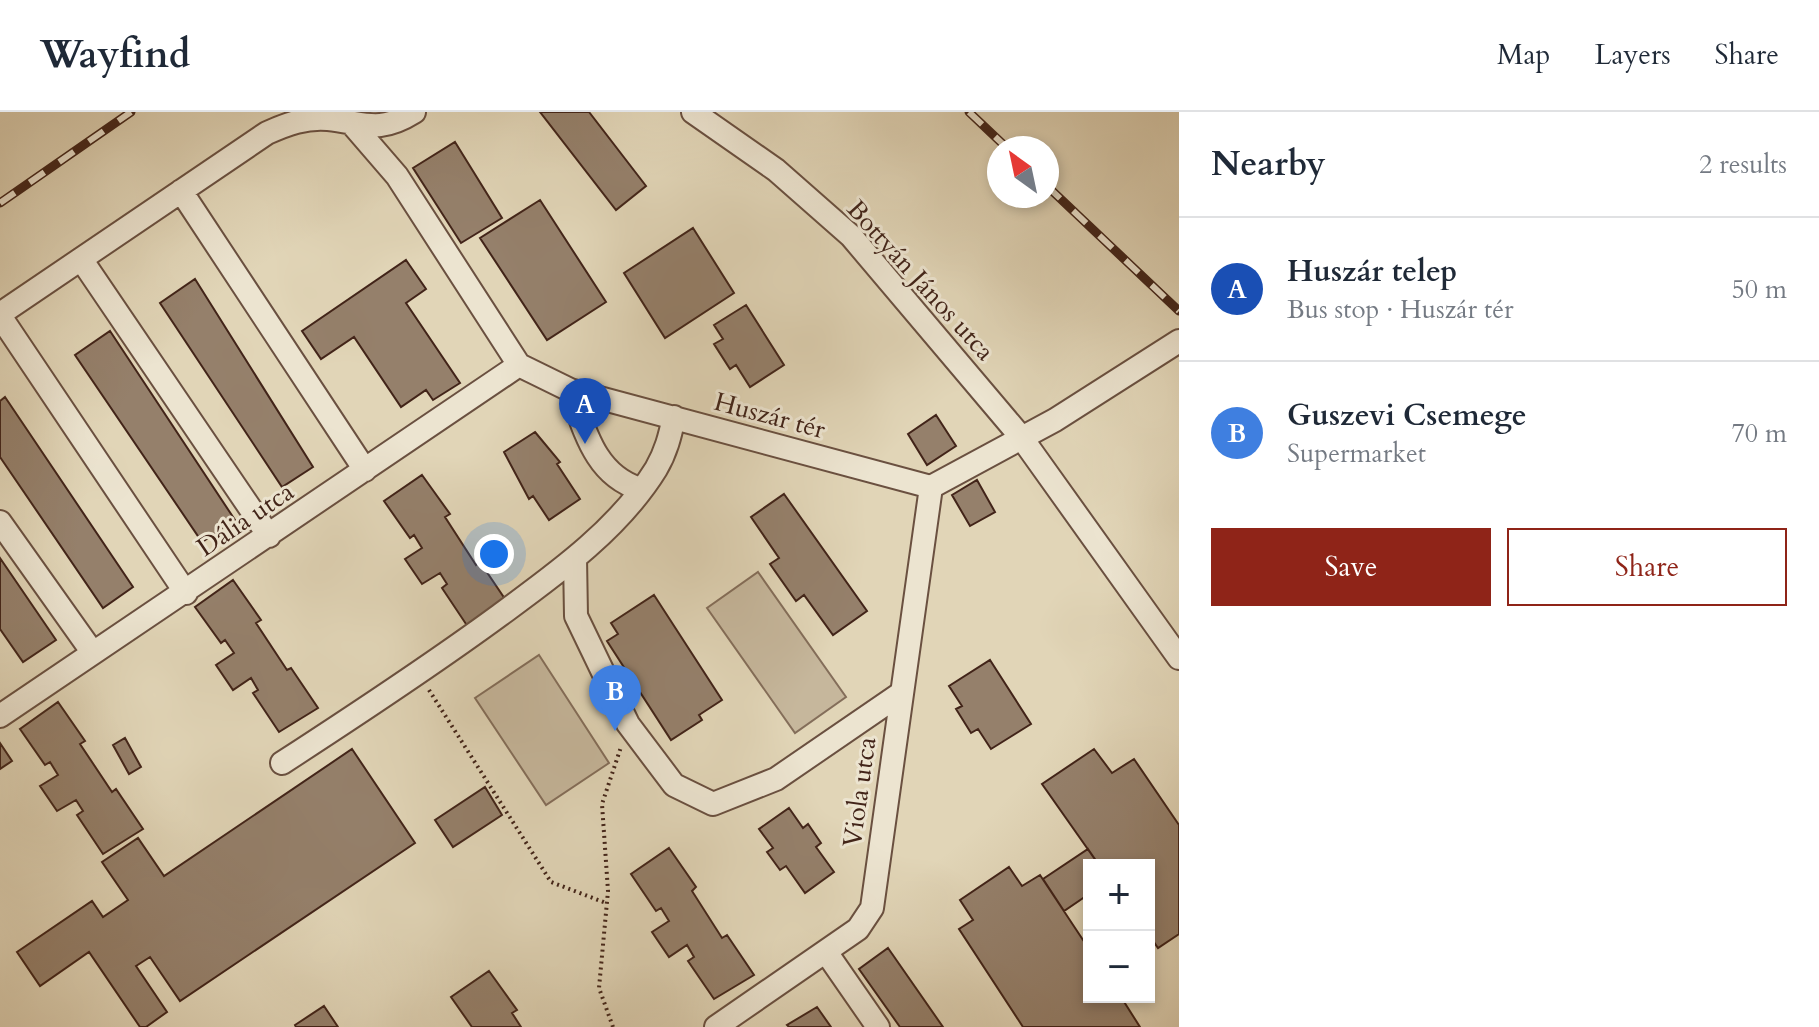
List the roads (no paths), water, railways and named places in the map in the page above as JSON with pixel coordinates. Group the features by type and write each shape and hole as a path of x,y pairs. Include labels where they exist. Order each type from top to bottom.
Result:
{"street":[{"path":"186,593 0,315 267,133 294,121 327,119 353,125 392,125 414,112"},
{"name":"Bottyán János utca","path":"693,112 776,170 851,236 1021,437"},
{"path":"353,125 397,176 519,365"},
{"path":"181,191 365,470"},
{"path":"81,259 269,536"},
{"path":"931,487 1021,437 1179,341"},
{"name":"Huszár tér","path":"519,365 570,390 931,487"},
{"name":"Dália utca","path":"0,716 519,365"},
{"path":"570,390 605,470 624,484 640,489"},
{"path":"282,763 420,674 575,558 655,470 669,444 674,417"},
{"path":"1021,437 1179,658"},
{"name":"Viola utca","path":"732,1023 858,929 872,908 931,487"},
{"path":"0,522 93,653"},
{"path":"575,558 576,616 628,724 674,785 713,804 776,779 900,694"},
{"path":"826,952 878,1027"}],"railway":[{"path":"0,203 131,112"},
{"path":"969,112 994,136"},
{"path":"1059,197 1179,311"}],"place":[{"name":"Huszár telep","path":"585,444"},
{"name":"Guszevi Csemege","path":"615,731"}]}
